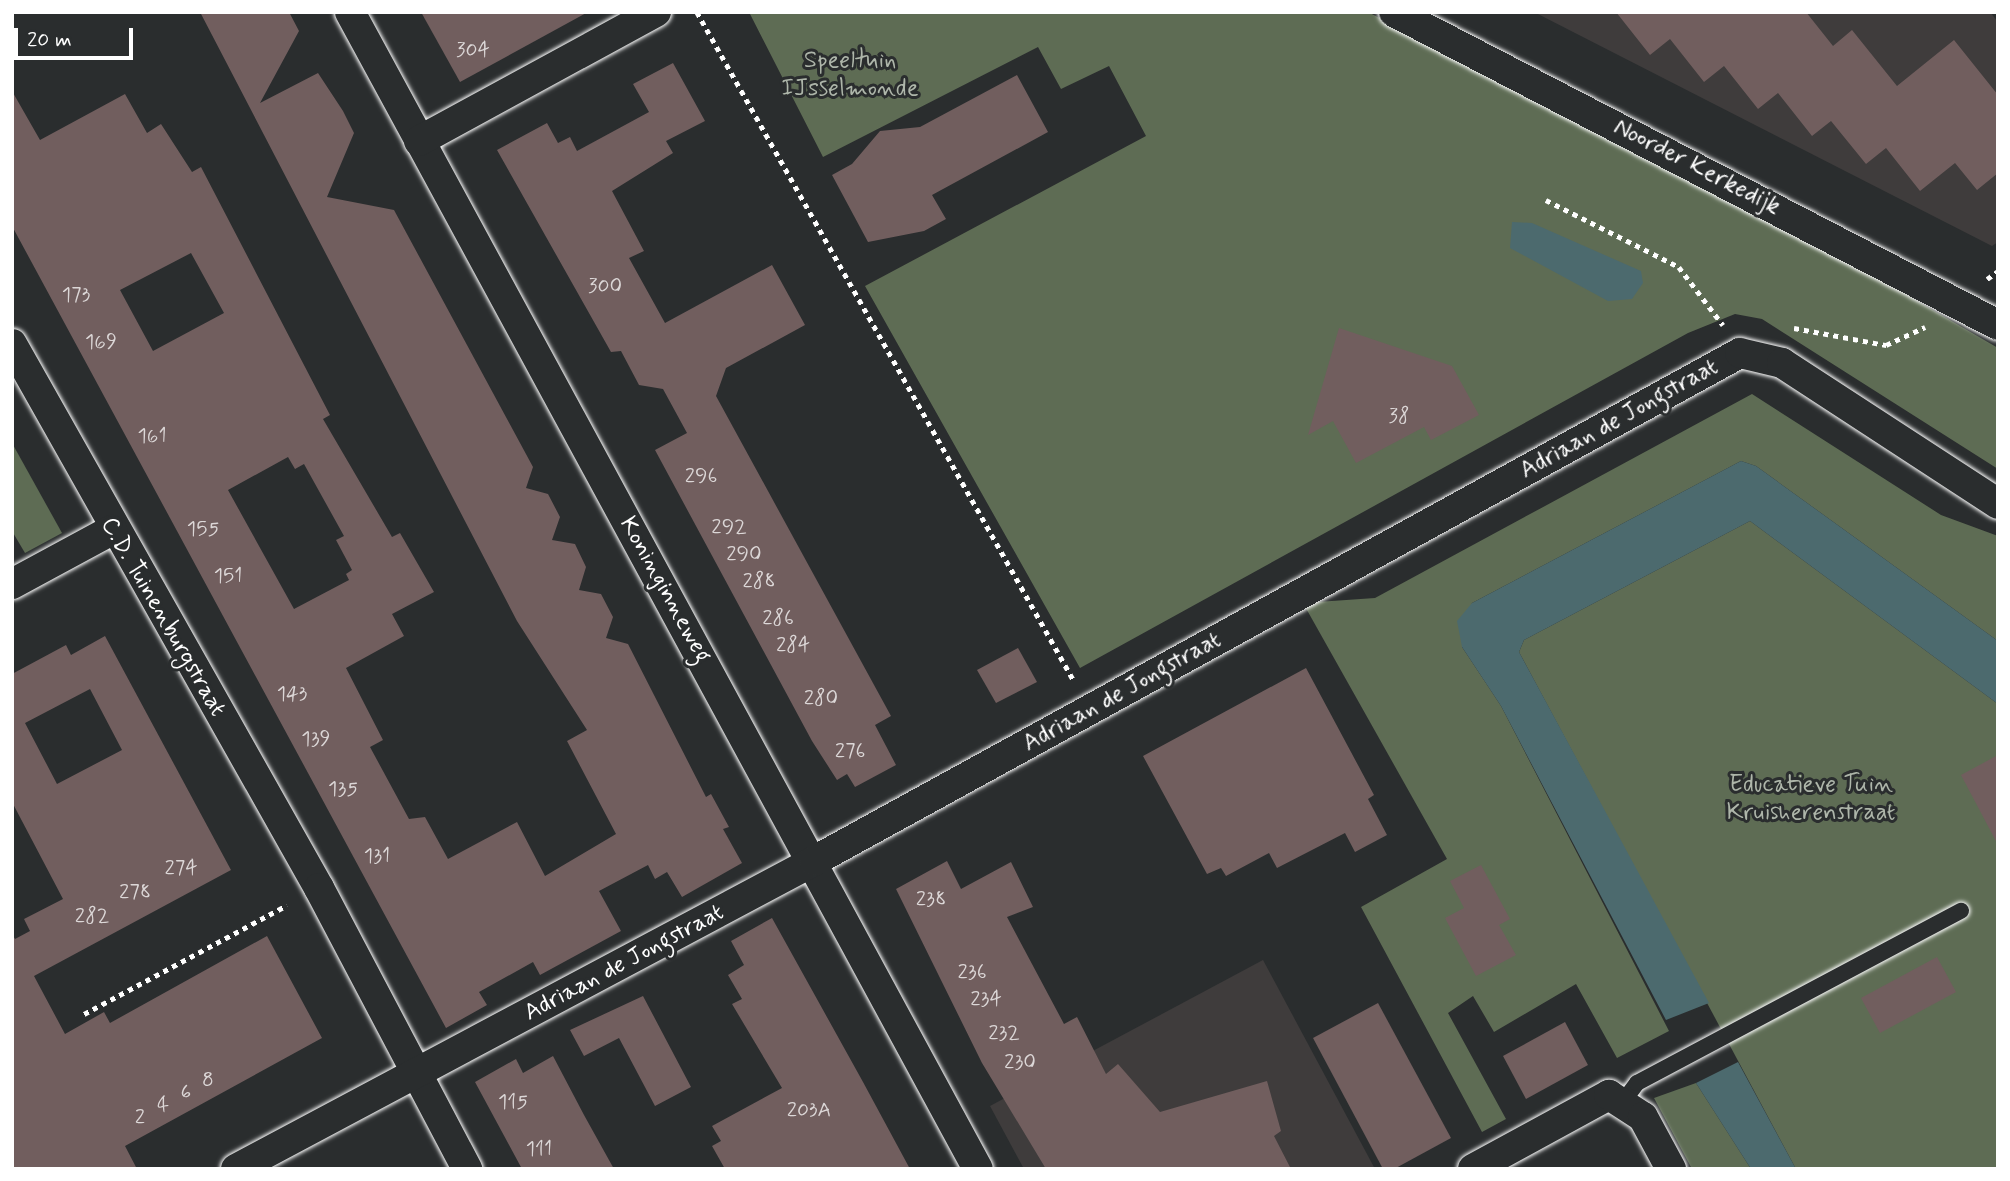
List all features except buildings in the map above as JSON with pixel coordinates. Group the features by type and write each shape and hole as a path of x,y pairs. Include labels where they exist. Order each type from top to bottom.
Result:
{"street":[{"name":"Koninginneweg","path":"350,12 814,861 978,1169"},
{"path":"419,141 656,12"},
{"name":"Noorder Kerkedijk","path":"1394,12 1960,300 1998,325"},
{"name":"C.D. Tuinenburgstraat","path":"12,344 112,530 319,887 467,1169"},
{"name":"Adriaan de Jongstraat","path":"236,1169 416,1076 814,861 1740,353 1782,363 1998,504"},
{"path":"12,584 112,530"},
{"path":"1473,1169 1609,1095 1643,1117 1671,1169"}],"lane":[{"path":"1622,1103 1637,1083 1961,911"}],"path":[{"path":"697,12 1090,710"},
{"path":"1546,200 1679,267 1740,353 1770,333 1794,328 1886,345 1909,340 1960,300"},
{"path":"83,1014 319,887"}],"shaded area":[{"path":"1534,12 1990,12 1998,22 1998,242 1992,246"},
{"path":"1263,960 1375,1169 1024,1169 990,1106"}],"green space":[{"name":"Speeltuin IJsselmonde","path":"749,12 1368,12 1864,270 1998,348 1998,469 1762,319 1735,314 1688,333 1080,668 865,286 1146,136 1109,66 1061,89 1038,47 823,157"},
{"path":"1752,394 1941,515 1998,536 1998,641 1756,466 1741,461 1472,603 1462,647 1501,706 1669,1031 1617,1058 1576,984 1494,1032 1473,996 1448,1013 1506,1119 1482,1132 1361,907 1447,859 1303,603 1375,598"},
{"path":"12,443 62,533 25,553 12,531"},
{"name":"Educatieve Tuin Kruisherenstraat","path":"1750,521 1998,704 1998,1169 1796,1169 1519,652 1524,640"},
{"path":"1696,1083 1751,1169 1692,1169 1654,1098"}],"water":[{"path":"1512,222 1532,223 1641,271 1643,283 1632,299 1608,301 1510,248"},
{"path":"1741,461 1756,466 1998,641 1998,704 1750,521 1524,640 1519,652 1709,1003 1666,1020 1501,706 1462,647 1457,621 1472,603"},
{"path":"1738,1062 1796,1169 1751,1169 1696,1083"}]}
